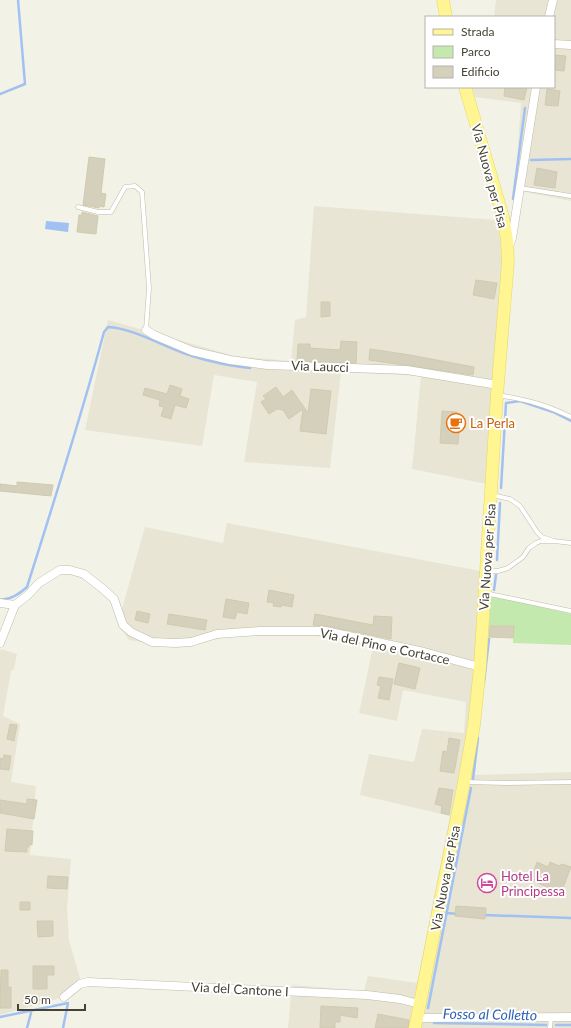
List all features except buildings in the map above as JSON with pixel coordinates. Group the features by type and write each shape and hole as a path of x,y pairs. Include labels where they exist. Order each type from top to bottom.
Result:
{"main road":[{"path":"443,0 446,16"},
{"name":"Via Nuova per Pisa","path":"416,1023 464,782 474,724 480,667 508,250 503,217 465,88"}],"street":[{"path":"549,16 553,0"},
{"path":"555,44 571,45"},
{"path":"508,250 512,238 536,88"},
{"name":"Via Laucci","path":"146,330 154,335 192,351 230,360 267,365 407,370 498,390"},
{"name":"Via del Pino e Cortacce","path":"15,605 40,583 60,570 70,570 84,574 104,589 114,599 123,625 131,632 152,642 175,644 191,642 217,634 260,631 325,631 424,652 480,667"},
{"path":"0,603 15,605 0,643"},
{"name":"Via del Cantone I","path":"64,997 80,984 88,982 367,995 400,999 420,1004"},
{"path":"416,1023 571,1017"}],"lane":[{"path":"78,207 98,212 111,212 125,187 135,186 142,192 149,288 146,330"},
{"path":"520,188 571,196"},
{"path":"498,390 540,404 571,417"},
{"path":"492,494 510,499 520,506 537,532 542,537 554,541"},
{"path":"486,571 498,571 508,568 523,557 529,548 541,541 571,543"},
{"path":"485,593 571,611"},
{"path":"464,782 571,782"},
{"path":"550,1028 551,1017"}],"shaded area":[{"path":"496,0 571,0 571,201 515,190 521,103 475,97 472,88 555,88 555,16 494,16"},
{"path":"314,206 496,220 503,244 487,484 412,469 421,376 341,372 330,468 244,462 257,382 214,375 202,446 85,430 108,320 234,356 291,361 295,320 306,317"},
{"path":"227,523 491,573 487,660 474,775 571,772 571,1028 288,1028 292,985 364,991 368,976 417,983 450,816 360,795 369,754 414,762 422,729 464,733 466,702 403,690 397,721 359,713 373,647 317,636 241,636 208,640 179,648 129,640 118,623 145,527 223,543"},
{"path":"1,649 17,654 14,669 11,671 3,716 20,724 11,782 36,786 30,855 71,859 67,908 69,941 81,981 57,999 0,1015 0,652"}],"green space":[{"path":"491,595 571,614 571,645 513,643 513,627 489,626"}],"water":[{"path":"46,221 69,223 68,232 45,229"}],"waterway":[{"path":"0,94 25,84 18,0"},
{"path":"513,199 525,108"},
{"path":"531,160 571,159"},
{"path":"0,600 15,596 27,587 77,428 104,332 108,327 135,333 172,349 198,358 250,368"},
{"path":"501,488 506,403 520,401 553,412 571,421"},
{"path":"497,560 500,503"},
{"path":"494,590 496,575"},
{"path":"484,682 489,639"},
{"path":"473,779 478,738"},
{"path":"428,1008 471,788"},
{"path":"447,913 459,914"},
{"path":"484,915 571,918"},
{"name":"Fosso al Colletto","path":"0,1017 68,1003 63,1028"},
{"path":"27,1028 31,1013"},
{"name":"Fosso al Colletto","path":"434,1023 546,1025"},
{"name":"Fosso al Colletto","path":"556,1025 571,1025"}],"place":[{"name":"La Perla","path":"456,423"},
{"name":"Hotel La Principessa","path":"487,883"}]}
